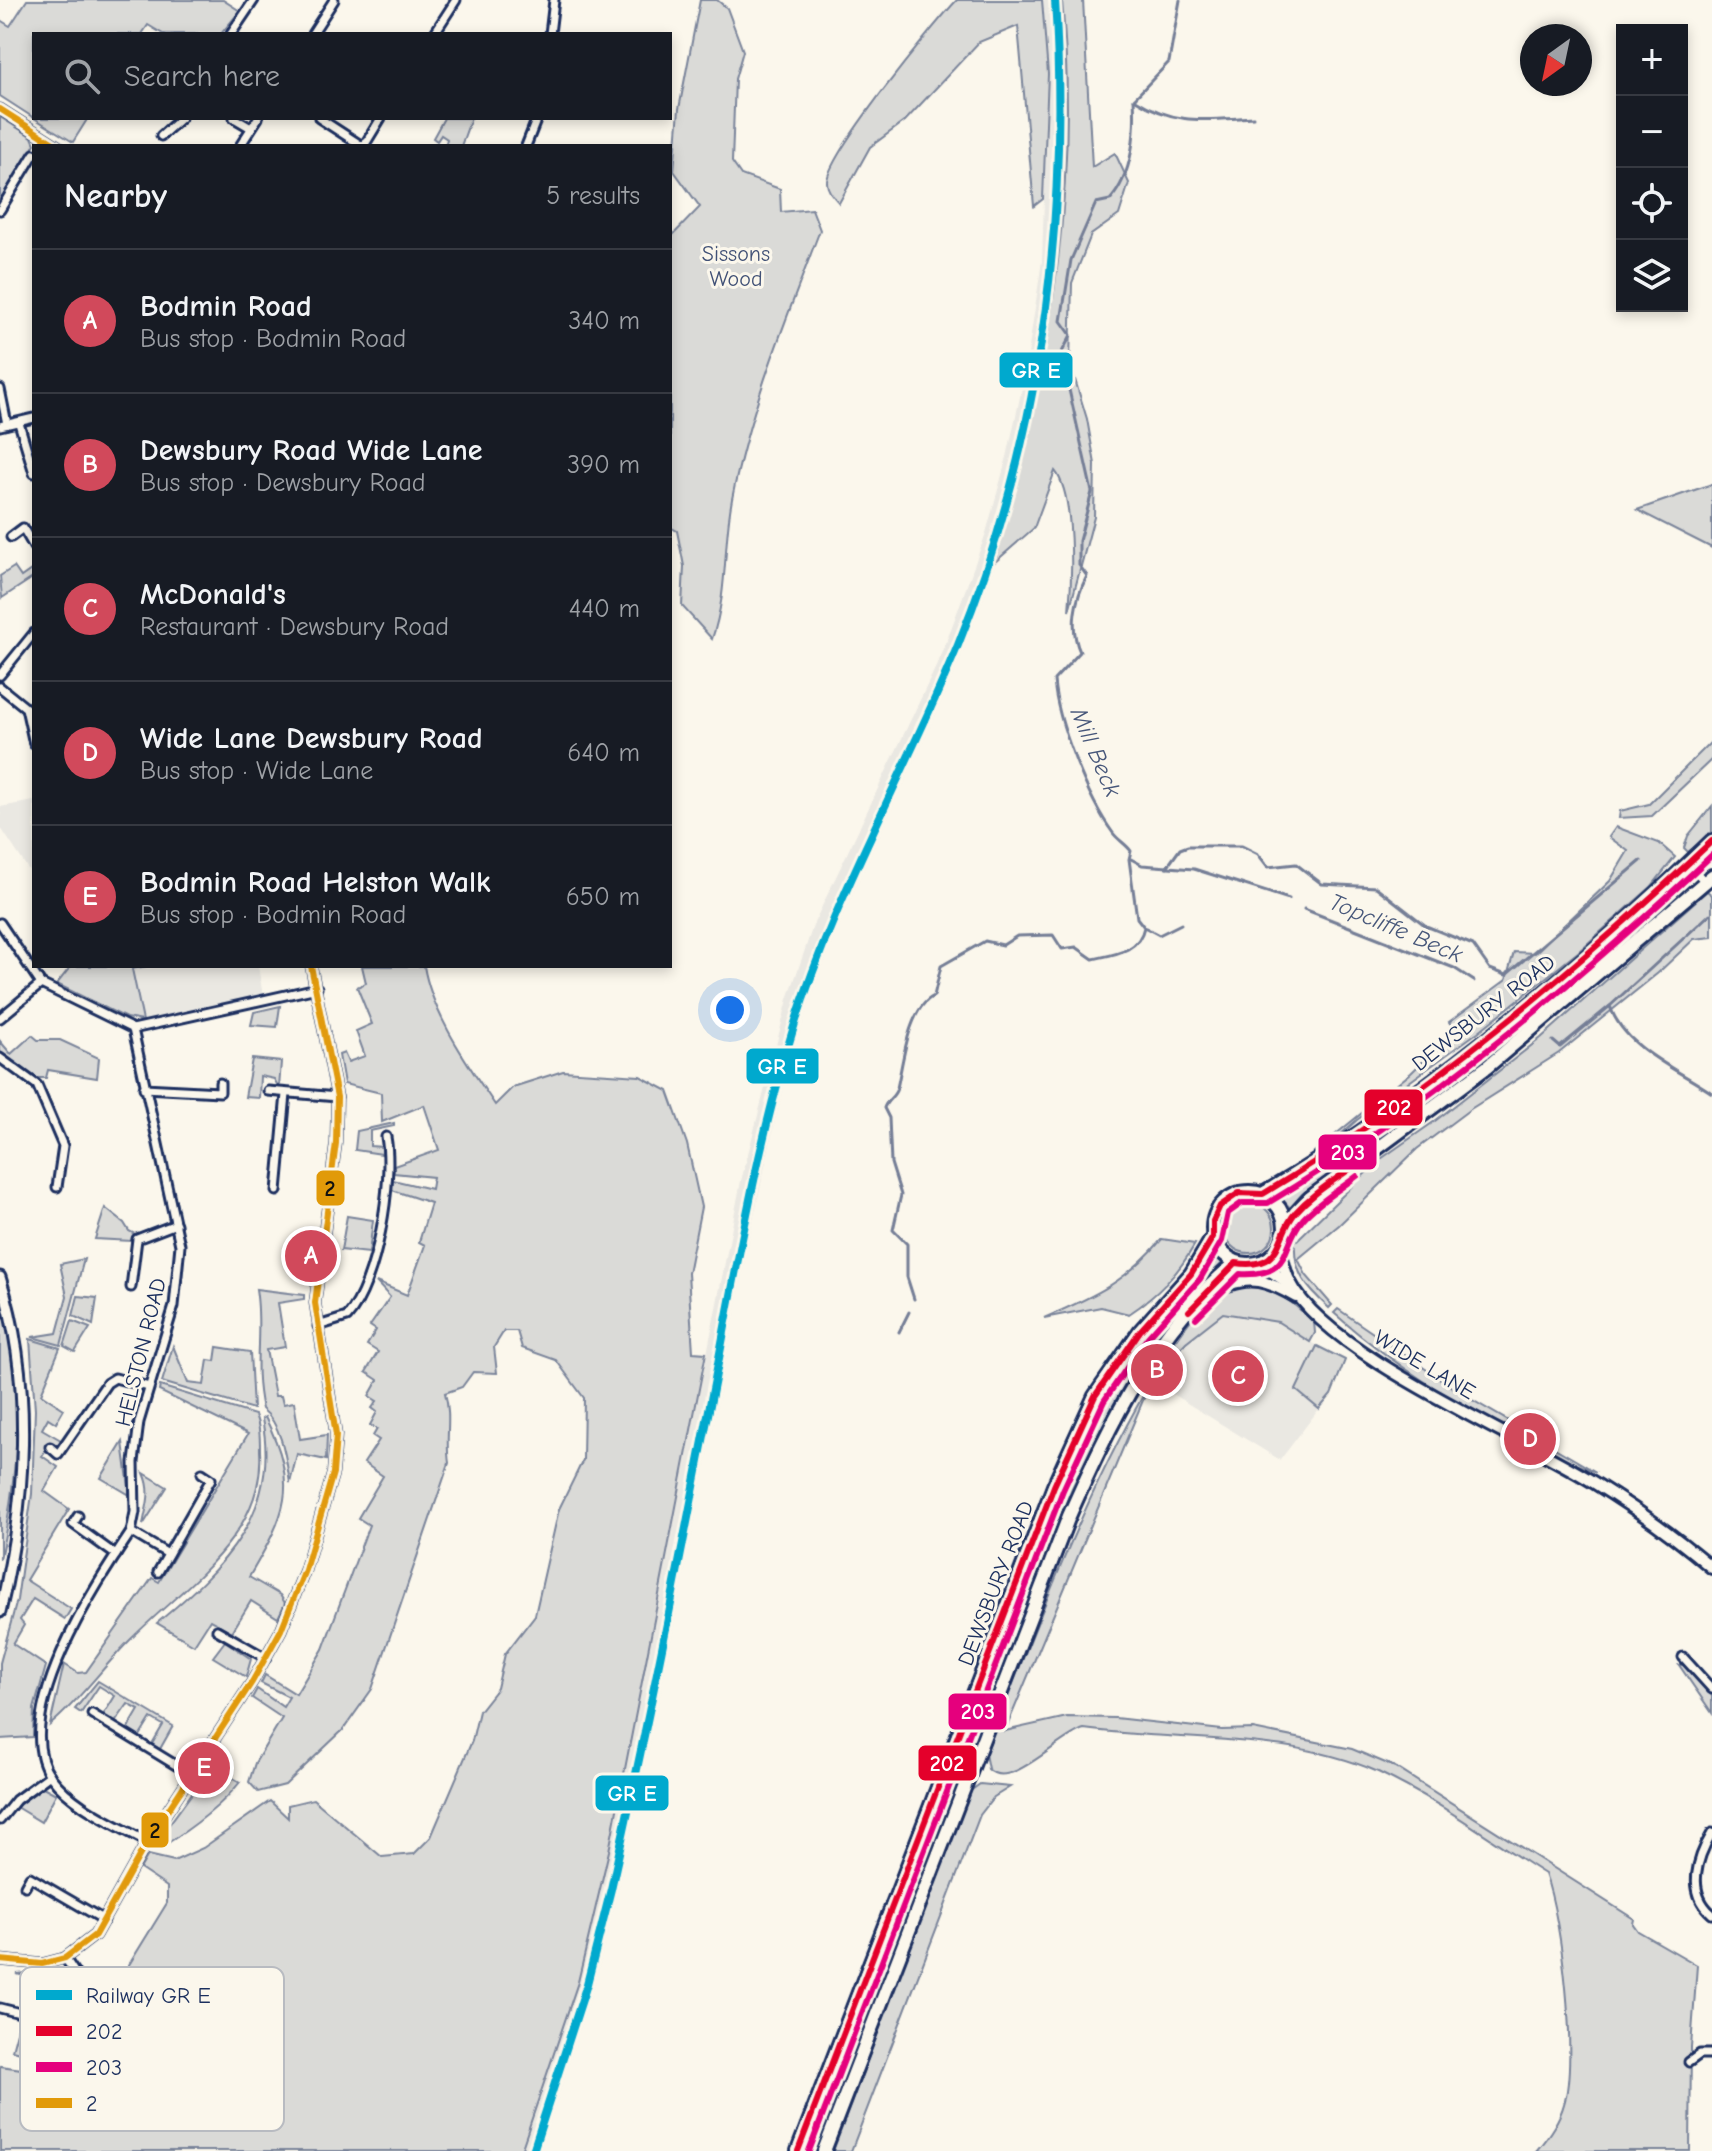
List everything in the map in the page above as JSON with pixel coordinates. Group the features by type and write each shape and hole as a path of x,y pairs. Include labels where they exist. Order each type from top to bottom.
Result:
{"highway":[{"name":"DEWSBURY ROAD","path":"798,2151 1054,1486 1095,1396 1140,1331 1191,1274 1213,1237 1216,1213 1225,1201 1247,1192 1263,1194 1360,1132 1476,1046 1612,935 1712,841"},
{"name":"DEWSBURY ROAD","path":"1285,1225 1310,1198 1543,1022 1708,879"},
{"path":"1263,1194 1278,1206 1285,1225 1280,1247"},
{"path":"1213,1237 1218,1248 1241,1264"},
{"name":"DEWSBURY ROAD","path":"824,2151 1069,1516 1112,1422 1139,1374 1200,1297 1241,1264 1266,1261 1280,1247"}],"main road":[{"name":"WIDE LANE","path":"1280,1247 1290,1284"},
{"name":"WIDE LANE","path":"1241,1264 1269,1270 1290,1284 1327,1324 1391,1370 1592,1481 1679,1540 1712,1568"},
{"path":"1200,1297 1237,1280 1250,1280 1269,1282 1302,1300"}],"street":[{"path":"232,32 254,0"},
{"path":"313,32 334,0"},
{"path":"435,32 456,0"},
{"path":"550,32 554,0"},
{"path":"0,109 55,144"},
{"path":"161,136 179,120"},
{"path":"237,120 251,128"},
{"path":"241,144 257,120"},
{"path":"322,120 360,144"},
{"path":"364,144 380,120"},
{"path":"527,144 536,120"},
{"path":"40,144 44,137"},
{"path":"0,210 32,157"},
{"path":"0,389 4,425 32,419"},
{"path":"19,423 32,466"},
{"path":"11,537 32,524"},
{"path":"23,528 32,544"},
{"path":"0,675 32,635"},
{"path":"0,687 30,707"},
{"path":"1689,864 1708,879"},
{"path":"0,923 41,984 133,1029 317,988"},
{"path":"0,1960 23,1965 65,1958 82,1947 104,1920 147,1842 266,1658 292,1604 333,1473 336,1435 315,1303 336,1143 337,1097 312,968"},
{"path":"0,1018 41,984"},
{"name":"HELSTON ROAD","path":"50,1775 43,1759 42,1728 50,1677 67,1638 131,1532 135,1512 135,1448 149,1387 174,1306 179,1263 176,1224 133,1029"},
{"path":"0,1058 37,1085 63,1146 57,1187"},
{"path":"144,1088 220,1092 220,1083"},
{"path":"268,1091 337,1097"},
{"path":"277,1191 286,1094"},
{"path":"318,1326 347,1317 368,1282 387,1175 386,1137"},
{"path":"131,1287 137,1239 176,1224"},
{"path":"0,1277 16,1339 22,1406 15,1536 0,1612"},
{"path":"50,1447 58,1454 112,1380 149,1387"},
{"path":"158,1572 211,1479 202,1473"},
{"path":"78,1516 73,1524 116,1555"},
{"path":"131,1532 168,1554"},
{"path":"217,1630 266,1658"},
{"path":"1683,1657 1712,1689"},
{"path":"92,1714 192,1775"},
{"path":"0,1820 16,1800 50,1775 73,1798 147,1842"},
{"path":"1712,1833 1696,1878 1701,1902 1712,1914"},
{"path":"25,1886 30,1877 104,1920"},
{"path":"65,1958 71,1967"},
{"path":"0,2008 20,2013"},
{"path":"1689,2062 1700,2054 1712,2054"}],"shaded area":[{"path":"1042,0 1062,0 1068,60 1066,182 1056,293 1020,477 975,618 835,921 789,1057 732,1315 630,1824 580,2018 559,2084 535,2151 521,2151 578,1982 609,1851 741,1181 788,999 814,923 942,654 986,533 1007,457 1025,374 1042,261 1048,75"},
{"path":"32,801 32,875 1,828 0,807"},
{"path":"258,968 264,1002 144,1029 132,969"},
{"path":"1223,1313 1278,1322 1317,1346 1297,1389 1319,1409 1280,1460 1151,1381 1186,1342"}],"green space":[{"path":"27,0 223,0 240,11 223,32 160,32 148,25 143,32 32,32 32,117 0,96 0,20 10,26"},
{"name":"Sissons Wood","path":"700,0 717,0 727,8 743,51 735,79 732,162 741,175 780,189 781,212 812,209 820,230 770,363 749,430 732,499 721,604 712,639 682,606 684,566 677,531 672,528 672,236 700,207 674,171 679,109"},
{"path":"957,0 1042,0 1048,74 1043,199 1034,206 1018,26 979,42 905,121 870,147 839,203 829,191 827,182 844,146 906,61"},
{"path":"1062,0 1083,0 1092,167 1115,153 1129,183 1119,215 1091,235 1072,283 1070,363 1087,419 1095,464 1094,517 1069,611 1069,517 1066,498 1055,471 1034,528 995,562 1030,424 1055,284 1067,143"},
{"path":"0,117 32,137 35,144 32,144 0,201"},
{"path":"37,120 87,120 73,142"},
{"path":"443,120 470,120 462,144 446,144 447,139 441,135 437,141 433,138"},
{"path":"1712,484 1712,548 1637,510"},
{"path":"14,567 21,577 32,569 32,578 2,598 0,576"},
{"path":"1712,741 1712,759 1652,816 1619,818 1620,811 1649,804"},
{"path":"1712,806 1712,833 1688,852 1684,848 1688,836"},
{"path":"1616,827 1659,843 1675,857 1651,887 1578,952 1478,1032 1357,1120 1321,1152 1314,1152 1411,1073 1455,1030 1449,1022 1506,980 1514,952 1535,953 1610,881 1628,851 1609,837"},
{"path":"1685,876 1695,881 1687,890 1490,1058 1302,1194 1290,1208 1277,1193 1293,1186 1344,1150 1494,1037"},
{"path":"1707,891 1712,895 1712,937 1694,939 1658,973 1559,1053 1469,1110 1417,1149 1339,1225 1298,1259 1306,1275 1332,1305 1329,1308 1314,1294 1296,1263 1295,1242 1378,1161 1435,1121 1541,1038"},
{"path":"69,968 137,968 132,969 143,1021 126,1018 57,984"},
{"path":"362,968 424,968 443,1020 495,1105 513,1087 563,1071 640,1076 668,1091 687,1144 701,1207 688,1273 693,1352 706,1353 609,1851 578,1982 521,2151 0,2151 0,2066 20,2069 20,2131 284,2131 284,1967 128,1967 167,1903 167,1887 140,1869 148,1855 174,1861 203,1848 270,1801 288,1818 288,1805 313,1799 382,1857 414,1854 431,1837 472,1741 479,1711 497,1688 505,1654 535,1615 559,1509 583,1460 584,1398 556,1360 522,1348 517,1331 504,1331 494,1347 497,1373 473,1372 462,1387 445,1393 449,1463 372,1689 343,1730 285,1785 258,1792 249,1782 255,1763 282,1718 252,1698 257,1689 283,1707 289,1697 261,1683 265,1675 296,1694 323,1649 369,1525 358,1518 383,1476 364,1463 379,1440 373,1436 377,1429 370,1425 377,1412 372,1408 377,1401 369,1396 378,1380 366,1372 378,1352 367,1345 376,1330 370,1326 390,1297 376,1282 407,1295 425,1245 419,1242 431,1203 392,1190 393,1180 431,1189 433,1177 394,1173 394,1166 439,1150 424,1105 382,1122 381,1093 344,1084 339,1055 344,1053 348,1062 365,1056 356,1031 372,1024 357,987 366,983"},
{"path":"280,1006 277,1027 251,1025 254,1012"},
{"path":"32,1035 38,1040 60,1040 99,1058 97,1078 48,1070 46,1078 37,1078 0,1052 0,1041 11,1054"},
{"path":"252,1059 281,1062 279,1088 274,1079 260,1076 259,1098 245,1097"},
{"path":"394,1123 394,1126 370,1131 370,1146 382,1147 382,1154 355,1150 357,1131"},
{"path":"1249,1203 1267,1210 1274,1228 1267,1246 1249,1253 1231,1246 1224,1228 1231,1210"},
{"path":"105,1208 137,1235 132,1241 95,1239"},
{"path":"347,1216 373,1220 369,1253 341,1250"},
{"path":"1162,1239 1195,1244 1166,1283 1129,1314 1101,1307 1044,1318 1109,1286 1136,1266"},
{"path":"1214,1256 1222,1263 1177,1316 1138,1370 1072,1488 815,2151 802,2151 1065,1468 1106,1391 1137,1346"},
{"path":"84,1259 61,1345 32,1337 57,1333 67,1296 60,1264"},
{"path":"1248,1285 1267,1289 1291,1302 1314,1322 1315,1333 1310,1342 1278,1322 1223,1313 1186,1342 1153,1379 1195,1314 1214,1296 1227,1289"},
{"path":"256,1289 304,1295 304,1299 278,1303 285,1347 266,1350 275,1396 281,1396 283,1404 294,1402 300,1439 327,1435 326,1460 297,1454 290,1483 279,1433 262,1409 259,1393"},
{"path":"78,1296 97,1298 93,1325 73,1316"},
{"path":"0,1298 14,1361 17,1428 11,1495 0,1559"},
{"path":"1338,1309 1462,1394 1596,1472 1529,1442 1424,1381 1361,1336 1334,1313"},
{"path":"72,1321 90,1328 75,1352 64,1346"},
{"path":"30,1339 60,1348 41,1394 64,1409 56,1423 48,1418 42,1429 66,1443 62,1449 50,1443 42,1456 58,1467 44,1491 69,1509 26,1580 71,1609 65,1619 33,1599 20,1620 24,1625 13,1644 46,1666 34,1709 33,1737 0,1739 0,1663 17,1600 32,1494 35,1410"},
{"path":"173,1346 188,1383 204,1385 208,1360 215,1361 217,1347 250,1352 253,1409 162,1382"},
{"path":"1317,1346 1345,1360 1331,1395 1319,1409 1296,1390"},
{"path":"160,1386 255,1415 260,1451 258,1481 250,1509 217,1558 130,1640 50,1725 64,1664 78,1673 86,1672 152,1578 159,1582 248,1434 159,1391"},
{"path":"1149,1386 1005,1731 1067,1717 1115,1718 1222,1730 1253,1729 1352,1749 1395,1767 1634,1919 1633,1924 1638,1931 1697,1965 1691,2047 1690,2151 1536,2151 1562,2111 1568,2083 1569,2055 1562,1955 1545,1874 1400,1783 1343,1759 1307,1750 1233,1740 1084,1729 1009,1773 997,1774 988,1769 985,1754 1064,1558 1108,1463"},
{"path":"265,1417 282,1463 284,1500 272,1535 249,1577 280,1595 285,1603 278,1618 251,1601 232,1632 210,1620 194,1645 157,1623 224,1559 255,1510 263,1483 266,1452 262,1419"},
{"path":"123,1442 130,1495 101,1478"},
{"path":"144,1473 167,1487 143,1525 148,1493"},
{"path":"225,1641 251,1659 246,1677 213,1657"},
{"path":"1679,1665 1685,1665 1712,1696 1712,1713"},
{"path":"98,1681 173,1726 160,1749 152,1744 163,1725 151,1718 138,1739 126,1732 139,1710 128,1704 114,1724 102,1717 115,1696 99,1686 81,1713 75,1709"},
{"path":"212,1766 240,1782 203,1818 160,1848 157,1841"},
{"path":"980,1784 1010,1787 994,1797 980,1815 851,2151 833,2151 969,1792"},
{"path":"43,1787 56,1794 41,1822 16,1807"},
{"path":"20,2020 20,2052 12,2050"}],"waterway":[{"name":"Mill Beck","path":"914,1299 907,1277 907,1244 893,1230 901,1195 891,1163 889,1118 884,1108 896,1091 912,1024 925,1002 934,996 941,966 985,941 1003,945 1017,936 1053,935 1062,949 1076,947 1093,959 1131,947 1144,927 1137,918 1129,859 1131,851 1113,833 1084,781 1067,738 1056,697 1054,680 1080,652 1074,623 1079,594 1087,576 1079,565 1079,541 1092,492 1061,354 1071,335 1061,321 1071,260 1096,203 1110,200 1124,178 1133,138 1134,99 1169,62 1180,0"},
{"path":"1134,99 1164,114 1191,119 1253,117"},
{"path":"1167,867 1180,849 1188,846 1242,846 1258,854 1268,867 1296,864 1322,884 1376,887 1426,926 1473,945 1490,969 1506,975 1641,861"},
{"name":"Topcliffe Beck","path":"1131,859 1142,865 1194,869 1289,899"},
{"name":"Topcliffe Beck","path":"1304,909 1454,968 1474,981"},
{"path":"1610,1006 1710,914"},
{"path":"1146,928 1159,935 1181,924"},
{"name":"Topcliffe Beck","path":"1553,1041 1560,1047 1610,1006 1617,1021 1639,1046 1712,1093"},
{"name":"Mill Beck","path":"899,1332 909,1312"}],"transit line":[{"path":"533,2151 587,1984 611,1889 665,1634 748,1210 789,1043 846,891 958,645 987,567 1011,488 1043,328 1053,247 1058,165 1055,0"},
{"name":"2","path":"0,109 55,144"},
{"name":"202","path":"798,2151 1054,1486 1095,1396 1140,1331 1191,1274 1213,1237 1213,1221 1220,1206 1239,1193 1263,1194 1383,1116 1440,1074 1607,937 1712,841"},
{"name":"203","path":"809,2151 1063,1490 1104,1401 1148,1337 1200,1279 1222,1241 1228,1213 1242,1203 1268,1203 1386,1126 1443,1084 1554,996 1712,855"},
{"name":"2","path":"0,1960 42,1964 65,1958 95,1935 147,1842 252,1682 281,1630 305,1570 333,1473 336,1435 315,1303 336,1143 337,1097 311,968"},
{"name":"202","path":"1189,1311 1236,1263 1252,1264 1271,1257 1296,1212 1351,1168"},
{"name":"203","path":"1196,1318 1240,1274 1257,1274 1278,1265 1303,1219 1357,1176"}],"place":[{"name":"Bodmin Road","path":"311,1256"},
{"name":"Dewsbury Road Wide Lane","path":"1157,1370"},
{"name":"McDonald's","path":"1238,1376"},
{"name":"Wide Lane Dewsbury Road","path":"1530,1439"},
{"name":"Bodmin Road Helston Walk","path":"204,1768"}]}
